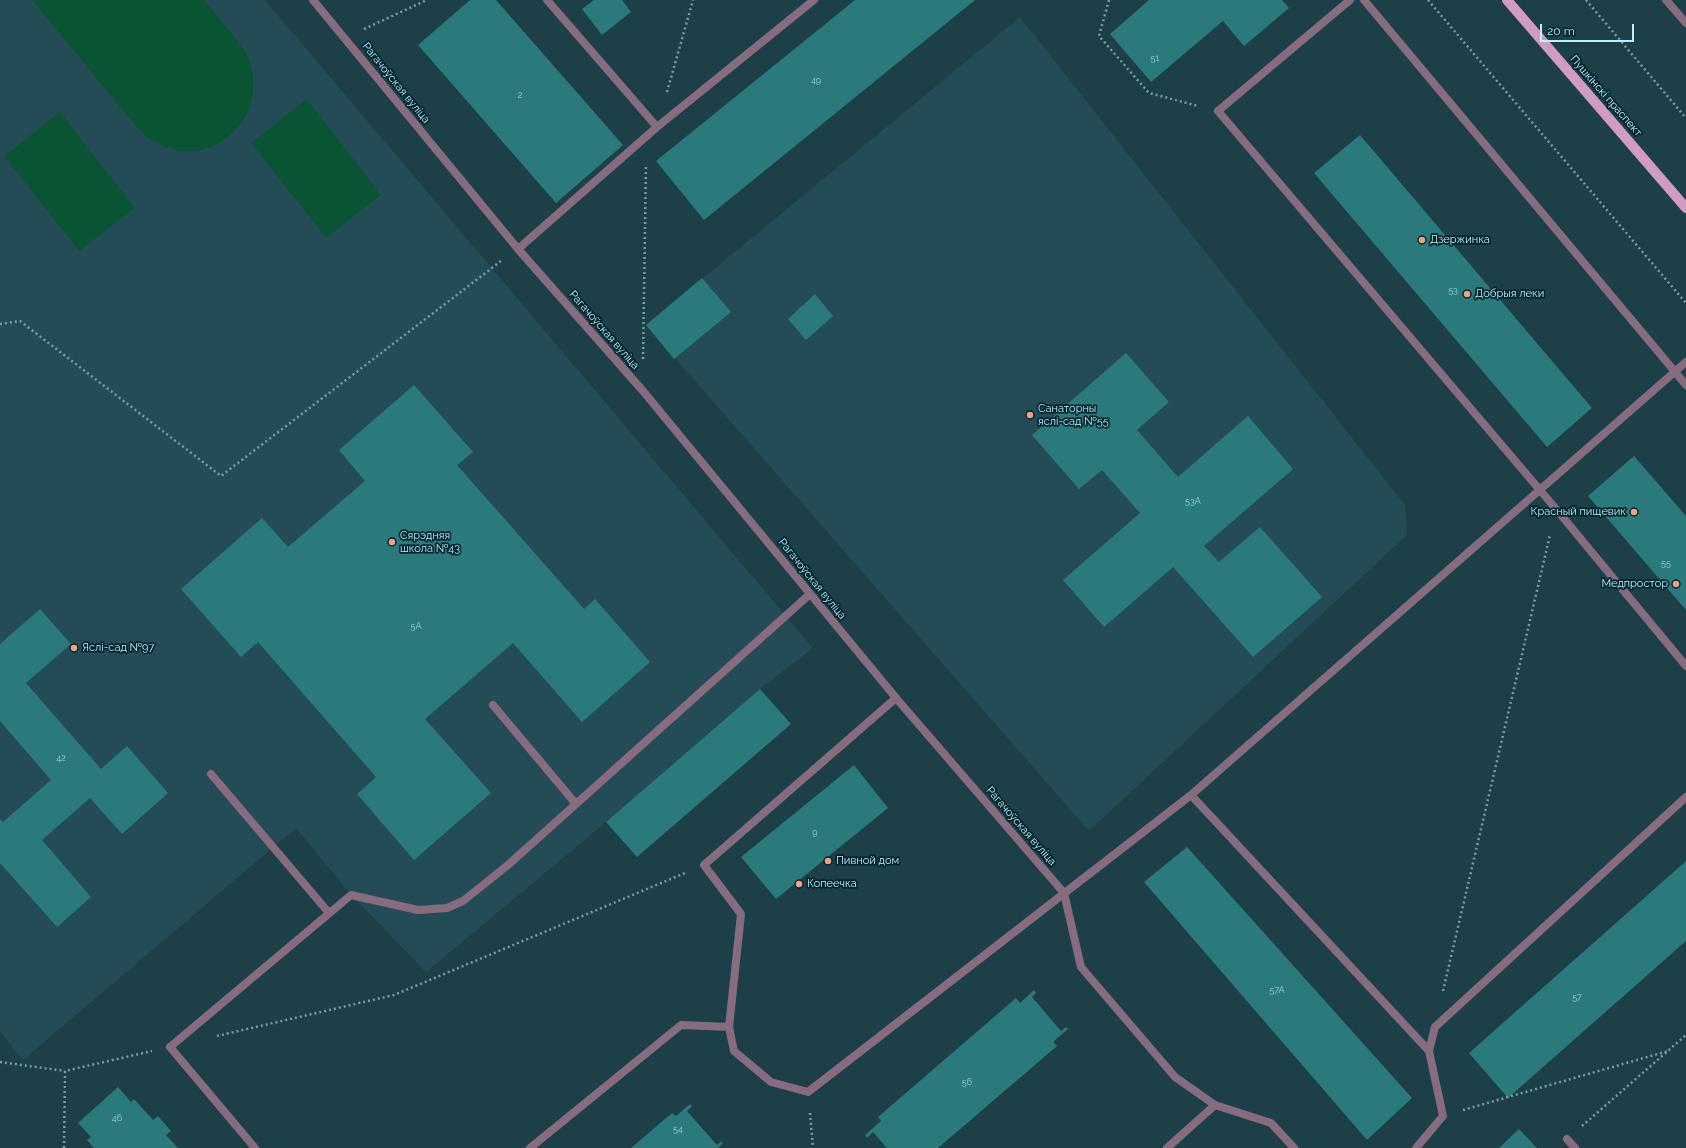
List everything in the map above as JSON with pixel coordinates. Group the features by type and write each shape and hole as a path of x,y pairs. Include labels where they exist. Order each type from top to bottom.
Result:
{"main road":[{"name":"Пушкінскі праспект","path":"1507,0 1686,208"}],"street":[{"name":"Рагачоўская вуліца","path":"313,0 518,249 643,391 896,698 1064,893 1082,967 1175,1077 1215,1105 1271,1123 1294,1148"},
{"path":"547,0 657,127"},
{"path":"518,249 657,127 814,0"},
{"path":"1350,0 1218,111 1540,490 1686,666"},
{"path":"1364,0 1686,384"},
{"path":"1666,0 1686,23"},
{"path":"896,698 704,866 741,914 729,1027 734,1051 772,1082 808,1092 1191,795 1686,362"},
{"path":"255,1148 170,1047 350,895 418,910 447,908 463,901 508,865 810,594"},
{"path":"493,705 576,804"},
{"path":"211,774 272,848 329,913"},
{"path":"1191,795 1429,1051"},
{"path":"1416,1148 1443,1116 1429,1051 1435,1027 1686,796"},
{"path":"530,1148 681,1024 729,1027"},
{"path":"1167,1148 1215,1105"},
{"path":"1568,1139 1575,1148"}],"path":[{"path":"345,38 427,0"},
{"path":"657,127 693,0"},
{"path":"1109,0 1099,36 1149,93 1218,111"},
{"path":"1428,0 1686,303"},
{"path":"1586,0 1686,118"},
{"path":"643,391 646,163"},
{"path":"0,324 20,321 221,476 518,249"},
{"path":"1435,1027 1556,509"},
{"path":"216,1036 394,995 704,866"},
{"path":"1568,1139 1686,1035"},
{"path":"0,1062 66,1071 170,1047"},
{"path":"1443,1116 1668,1051"},
{"path":"64,1148 66,1071"},
{"path":"808,1092 813,1148"}],"shaded area":[{"name":"Сярэдняя школа №43","path":"0,0 265,0 813,648 760,689 606,822 426,972 351,895 296,828 23,1060 0,1032"},
{"name":"Санаторны яслі-сад №55","path":"1020,17 1405,505 1407,535 1089,831 646,325"}],"green space":[{"path":"32,0 204,0 240,44 249,59 253,75 253,93 249,110 241,124 228,137 214,146 197,151 180,151 163,146 148,138 135,125"},
{"path":"307,99 381,195 326,238 251,143"},
{"path":"60,112 135,208 79,251 4,156"}],"building":[{"path":"470,0 496,0 623,145 556,203 418,45"},
{"path":"594,0 622,0 631,12 602,35 582,9"},
{"path":"855,0 975,0 704,220 656,161"},
{"path":"1149,0 1282,0 1289,8 1244,46 1223,21 1151,82 1110,34"},
{"path":"1360,135 1592,408 1547,447 1314,173"},
{"path":"702,278 731,312 674,359 646,325"},
{"path":"815,294 833,316 806,340 788,319"},
{"path":"1126,353 1169,402 1137,430 1178,477 1248,416 1293,469 1204,546 1219,562 1260,527 1322,597 1253,657 1173,567 1104,627 1063,580 1140,513 1102,470 1079,489 1032,435"},
{"path":"414,385 473,452 457,465 584,609 595,599 650,662 582,722 513,643 425,719 491,793 414,860 357,794 376,777 258,642 241,657 181,589 262,518 288,547 365,481 339,450"},
{"path":"1634,456 1686,516 1686,610 1588,496"},
{"path":"40,609 71,644 26,683 101,769 127,746 168,793 122,834 90,798 42,840 91,897 57,927 0,863 0,819 3,822 51,780 0,721 0,644"},
{"path":"760,689 791,724 637,857 606,822"},
{"path":"854,765 888,808 776,899 741,857"},
{"path":"1187,847 1412,1098 1367,1140 1144,882"},
{"path":"1686,861 1686,941 1508,1098 1469,1053"},
{"path":"1034,990 1036,993 1032,997 1061,1031 1066,1027 1068,1029 1053,1042 1057,1046 938,1148 887,1148 873,1132 867,1138 865,1135 881,1121 878,1117 1016,998 1020,1003"},
{"path":"118,1087 131,1102 134,1099 153,1120 158,1116 171,1131 166,1135 178,1148 94,1148 87,1140 91,1137 78,1123"},
{"path":"690,1104 692,1106 687,1111 717,1145 722,1141 723,1143 718,1148 631,1148 672,1113 676,1116"},
{"path":"1519,1129 1537,1148 1499,1148"}],"place":[{"name":"Дзержинка","path":"1422,240"},
{"name":"Добрыя леки","path":"1467,294"},
{"name":"Санаторны яслі-сад №55","path":"1030,415"},
{"name":"Красный пищевик","path":"1634,512"},
{"name":"Сярэдняя школа №43","path":"392,542"},
{"name":"Медпростор","path":"1676,584"},
{"name":"Яслі-сад №97","path":"74,648"},
{"name":"Пивной дом","path":"828,861"},
{"name":"Копеечка","path":"799,884"}]}
